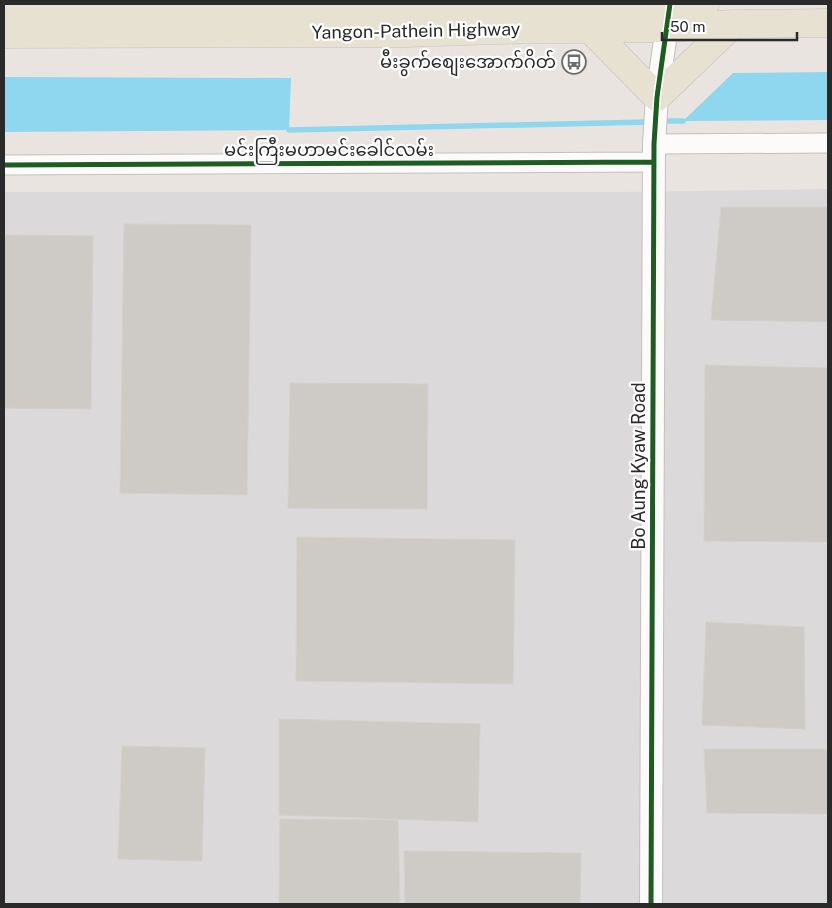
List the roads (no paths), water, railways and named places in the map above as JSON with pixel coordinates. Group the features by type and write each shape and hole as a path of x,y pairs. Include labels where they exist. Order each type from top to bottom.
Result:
{"main road":[{"name":"Yangon-Pathein Highway","path":"669,12 705,4"},
{"name":"Yangon-Pathein Highway","path":"4,12 413,9 501,5 600,13 669,12 733,24 828,23"},
{"name":"Yangon-Pathein Highway","path":"4,34 396,33 496,30 600,13"},
{"path":"600,13 657,97 733,24"}],"street":[{"name":"Bo Aung Kyaw Road","path":"651,904 654,153 657,97 669,12"},
{"name":"မင်းကြီးမဟာမင်းခေါင်လမ်း","path":"4,165 654,153 828,143"}],"water":[{"path":"828,72 828,120 683,121 733,73"},
{"path":"4,77 291,78 289,130 4,132"}],"waterway":[{"path":"659,121 683,121"},
{"path":"289,130 650,122"}],"place":[{"name":"မီးခွက်စျေးအောက်ဂိတ်","path":"574,62"}]}
